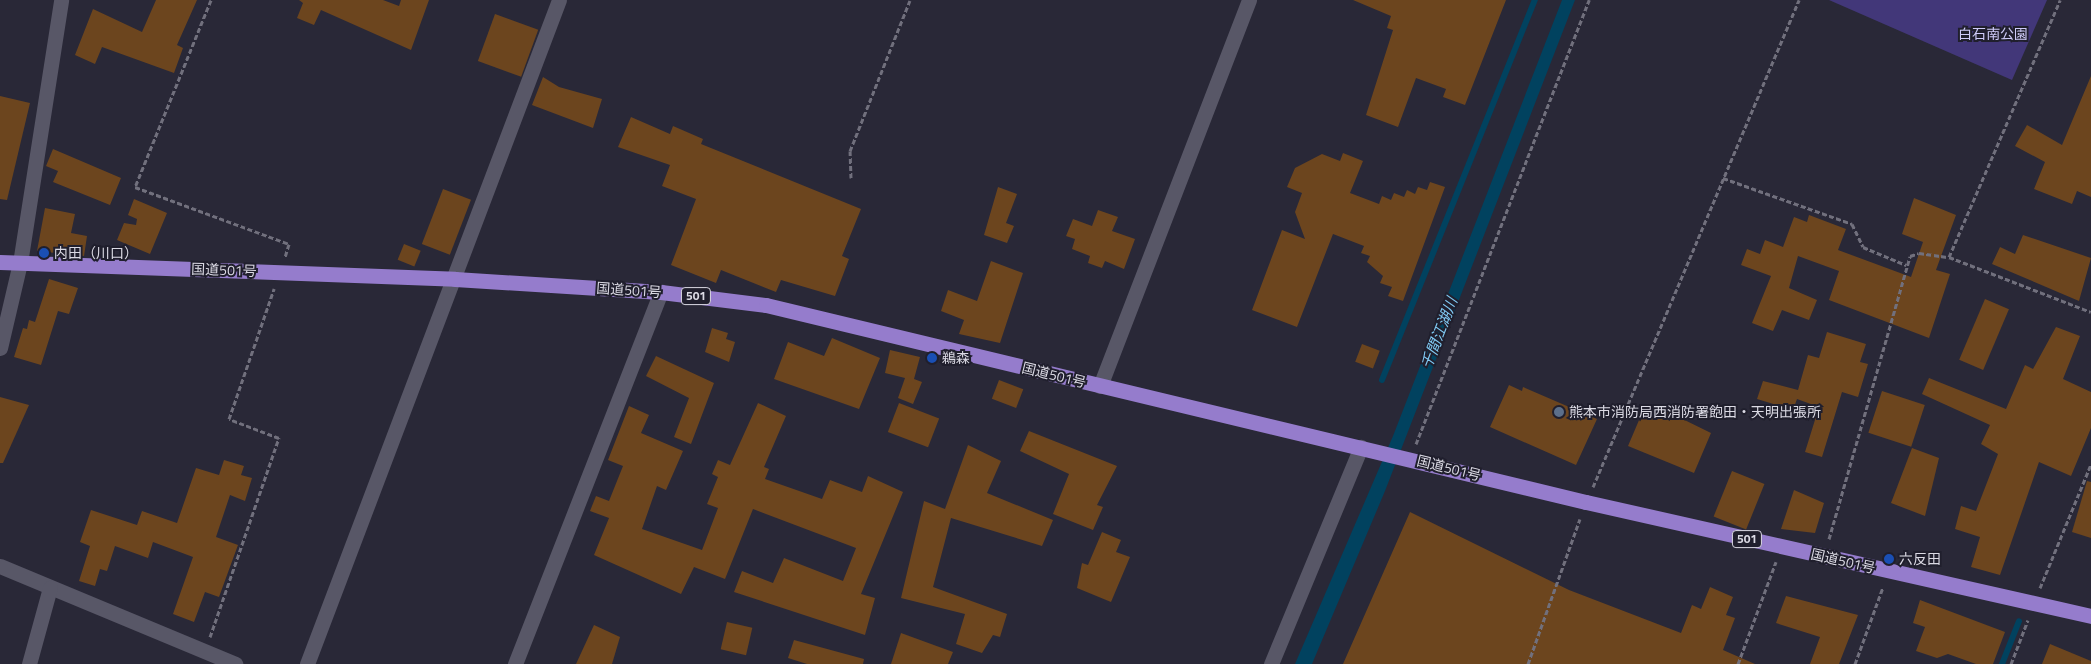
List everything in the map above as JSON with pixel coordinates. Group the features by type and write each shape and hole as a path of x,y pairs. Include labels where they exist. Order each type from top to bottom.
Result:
{"highway":[{"name":"国道501号","path":"0,262 456,279 661,292 766,305 1586,502 1888,572 2091,616"}],"street":[{"path":"0,348 20,263 60,0"},
{"path":"307,664 456,279 559,0"},
{"path":"1100,386 1249,0"},
{"path":"515,664 661,292"},
{"path":"1271,664 1368,449"},
{"path":"0,566 235,664"},
{"path":"29,664 50,588"}],"path":[{"path":"205,652 278,438 229,419 290,244 135,187 211,0"},
{"path":"851,178 850,150 910,0"},
{"path":"1407,458 1589,0"},
{"path":"1528,664 1586,502 1799,0"},
{"path":"1949,256 2060,0"},
{"path":"1723,178 1852,224 1863,247 1906,265"},
{"path":"1824,557 1910,256 1919,253 1949,256 2091,312"},
{"path":"2011,664 2091,464"},
{"path":"1738,664 1782,547"},
{"path":"1855,664 1888,572"}],"green space":[{"name":"白石南公園","path":"1829,0 2047,0 2012,80"}],"water":[{"name":"千間江湖川","path":"1562,0 1575,0 1385,491 1312,664 1295,664 1393,436"}],"building":[{"path":"156,0 197,0 177,45 183,48 174,73 102,47 95,64 75,55 93,9 142,32"},
{"path":"299,0 383,0 399,6 401,0 429,0 411,50 321,10 314,25 297,18 303,3"},
{"path":"1353,0 1506,0 1465,105 1443,97 1446,89 1416,78 1398,127 1366,115 1393,30 1387,28 1391,16"},
{"path":"495,14 538,30 521,77 478,61"},
{"path":"2091,76 2091,197 2077,191 2072,204 2034,189 2045,162 2015,146 2027,125 2062,145"},
{"path":"543,77 559,87 602,99 593,128 532,105"},
{"path":"0,96 30,103 7,200 0,199"},
{"path":"631,117 670,134 673,126 703,139 701,144 861,209 842,256 849,259 835,296 781,280 776,292 721,270 716,283 671,265 696,199 662,186 670,165 618,147"},
{"path":"53,149 121,178 110,205 53,182 58,171 46,166"},
{"path":"1343,153 1363,161 1350,193 1379,204 1382,196 1391,200 1394,193 1404,197 1407,190 1415,194 1418,187 1427,190 1430,182 1445,187 1403,301 1388,296 1392,287 1380,283 1383,276 1367,262 1370,256 1361,253 1364,246 1333,234 1297,327 1252,310 1282,230 1305,239 1295,212 1302,193 1287,187 1295,168 1322,154 1340,161"},
{"path":"998,187 1017,194 1006,223 1014,226 1007,243 984,235"},
{"path":"443,189 471,200 450,255 422,244"},
{"path":"1914,198 1956,215 1936,270 1950,274 1929,338 1829,300 1839,271 1798,256 1789,288 1817,300 1809,320 1782,310 1773,331 1752,323 1771,276 1741,265 1747,249 1760,254 1765,240 1783,247 1794,217 1807,222 1809,215 1846,229 1838,250 1911,277 1923,242 1902,234"},
{"path":"134,199 167,213 150,254 117,240 124,223 136,225 137,219 128,215"},
{"path":"45,208 75,214 71,233 87,236 84,256 37,251"},
{"path":"1098,210 1118,217 1112,231 1135,239 1124,269 1105,261 1102,268 1088,263 1090,256 1072,249 1075,239 1066,236 1073,219 1092,226"},
{"path":"2023,235 2091,258 2079,301 1992,264 2000,247 2015,254"},
{"path":"404,244 421,251 414,267 398,260"},
{"path":"991,261 1023,273 1000,343 959,334 964,320 941,311 948,290 977,301"},
{"path":"49,279 78,288 69,314 58,311 41,365 14,357 23,328 27,329 29,320 35,322"},
{"path":"1985,299 2009,309 1983,370 1959,360"},
{"path":"2056,327 2080,336 2063,379 2091,392 2091,428 2071,476 2039,462 2000,575 1971,567 1980,537 1955,529 1961,506 1976,511 1998,454 1981,444 1990,425 1922,394 1929,378 2006,409 2025,365 2033,369"},
{"path":"712,328 728,333 726,339 735,342 729,362 705,352"},
{"path":"1827,332 1866,344 1860,362 1868,364 1858,397 1842,392 1822,457 1805,452 1819,407 1797,399 1793,410 1757,399 1763,381 1798,390 1808,355 1819,358"},
{"path":"832,338 880,358 859,409 774,379 788,342 824,356"},
{"path":"1362,344 1380,351 1373,369 1355,362"},
{"path":"890,350 920,357 914,379 922,382 913,404 898,398 905,378 885,373"},
{"path":"656,356 714,383 691,444 674,437 689,398 646,376"},
{"path":"999,380 1023,389 1016,408 992,399"},
{"path":"1509,385 1522,391 1523,387 1597,419 1576,465 1490,427"},
{"path":"1882,391 1925,405 1911,447 1868,433"},
{"path":"0,397 29,405 3,463 0,463"},
{"path":"758,403 786,416 764,467 769,469 765,479 822,499 830,480 862,492 868,476 903,492 861,594 875,598 865,635 734,592 742,571 773,583 784,558 843,581 856,548 753,509 725,579 694,567 681,594 594,555 609,518 590,511 596,496 609,501 623,466 608,460 629,406 649,415 641,433 683,451 666,490 657,486 642,529 702,550 718,508 707,504 718,477 712,474 718,460 730,465"},
{"path":"899,403 939,418 928,447 888,432"},
{"path":"1654,405 1711,433 1694,473 1628,446 1645,406 1652,409"},
{"path":"1029,431 1117,466 1097,505 1103,507 1093,530 1053,514 1069,474 1020,451"},
{"path":"968,445 1001,461 987,493 1053,520 1042,546 951,518 933,587 1007,614 1000,637 993,635 982,653 956,644 965,614 901,598 924,501 945,509"},
{"path":"1912,448 1939,458 1925,516 1891,503"},
{"path":"224,460 244,466 241,475 252,478 245,501 230,495 216,537 238,545 219,597 205,592 194,622 173,614 193,557 153,542 148,558 115,546 107,571 100,569 95,586 79,581 90,546 80,542 91,510 137,525 142,511 177,523 196,468 219,475"},
{"path":"1732,471 1764,484 1746,530 1714,516"},
{"path":"2087,481 2091,482 2091,538 2072,532"},
{"path":"1794,490 1824,503 1815,533 1781,529"},
{"path":"1410,512 1569,590 1681,633 1692,605 1701,609 1710,587 1733,597 1726,615 1735,618 1723,650 1755,664 1343,664"},
{"path":"1102,532 1121,540 1116,552 1130,557 1111,602 1077,588 1082,563 1088,565"},
{"path":"1786,596 1858,615 1839,664 1810,664 1820,637 1776,623"},
{"path":"1920,600 2005,632 1993,664 1976,664 1948,654 1937,658 1916,651 1925,627 1913,623"},
{"path":"727,622 752,628 746,655 721,649"},
{"path":"594,625 620,637 612,664 576,664"},
{"path":"901,633 953,652 948,664 891,664"},
{"path":"794,640 864,659 863,664 807,664 788,658"},
{"path":"2050,644 2091,661 2091,664 2042,664"}],"waterway":[{"path":"1382,380 1535,0"},
{"path":"2002,664 2019,621"}],"place":[{"name":"内田（川口）","path":"44,253"},
{"name":"鵜森","path":"932,358"},
{"name":"熊本市消防局西消防署飽田・天明出張所","path":"1559,412"},
{"name":"六反田","path":"1889,559"}]}
